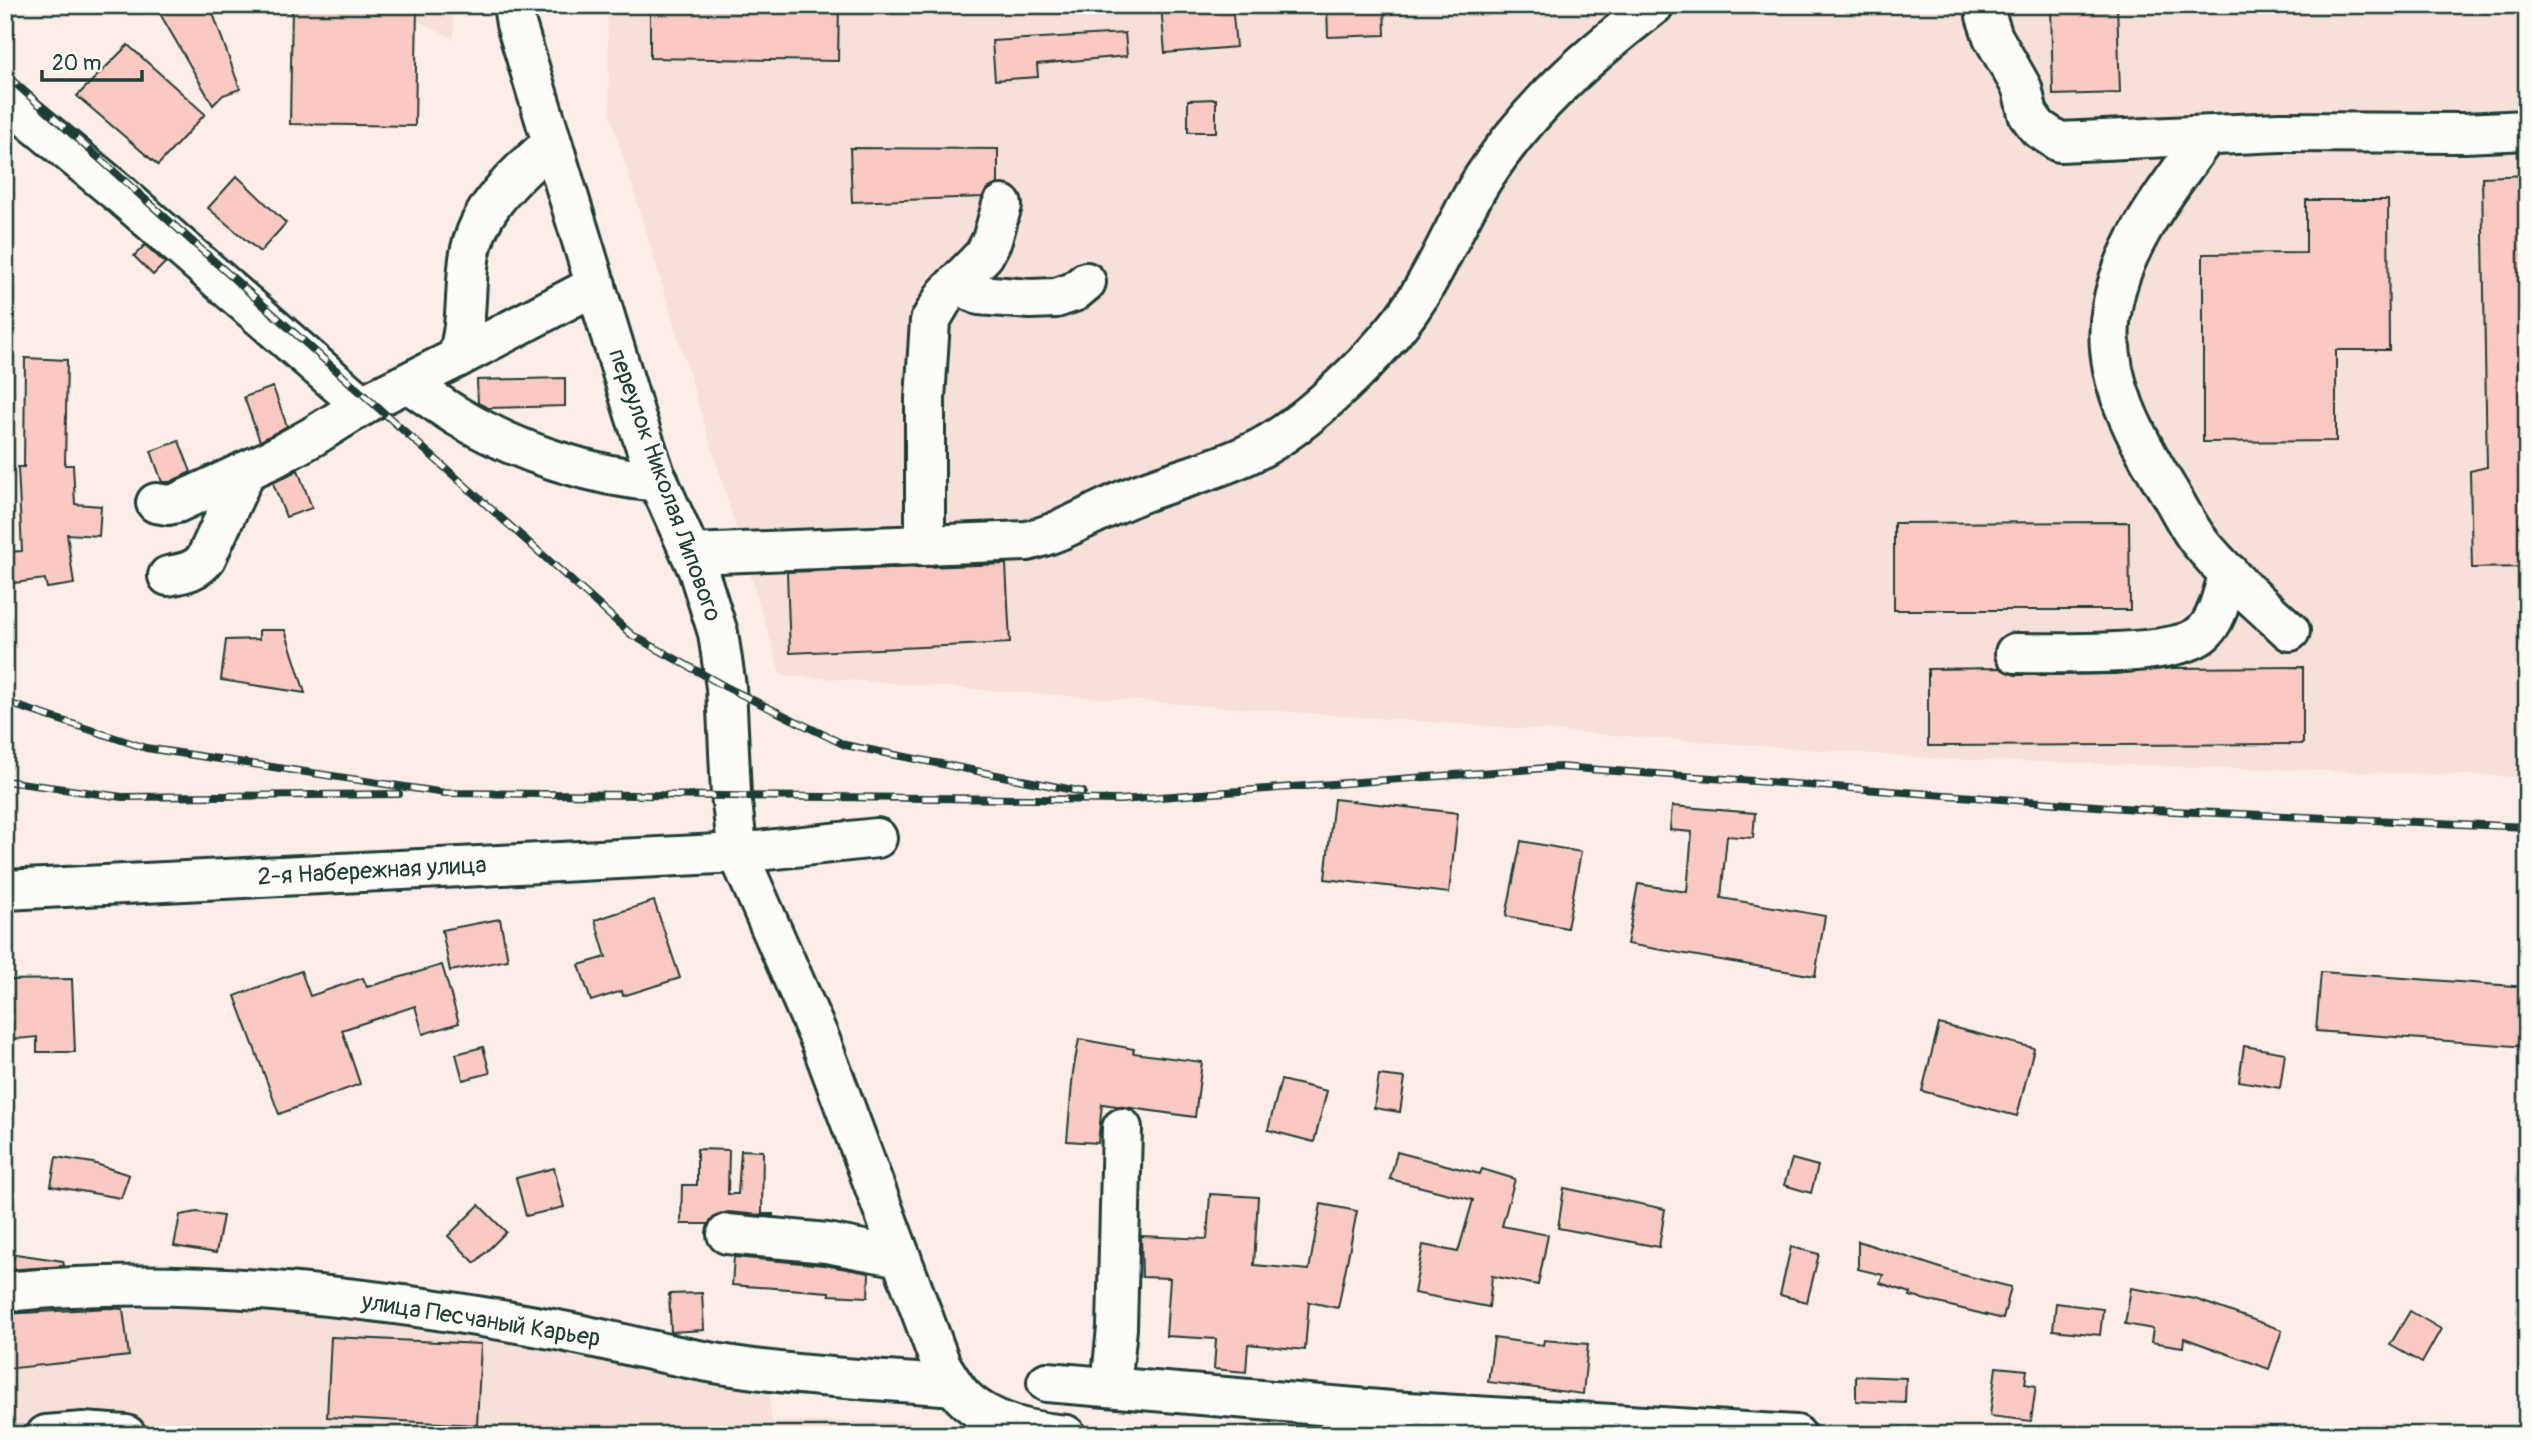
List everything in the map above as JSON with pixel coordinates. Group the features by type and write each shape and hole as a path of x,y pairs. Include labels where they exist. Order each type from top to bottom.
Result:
{"street":[{"name":"переулок Николая Липового","path":"513,5 516,24 635,415 659,482 691,554 718,632 726,687 738,853 820,1040 931,1339 954,1385 965,1399 979,1410 1041,1433 1066,1435"},
{"path":"691,554 1006,543 1046,537 1134,496 1227,463 1276,440 1330,396 1377,349 1415,303 1482,179 1511,136 1572,71 1654,5"},
{"path":"1986,16 1993,37 2022,88 2028,114 2038,128 2059,142 2280,132 2464,133 2527,130"},
{"path":"5,99 121,195 363,406"},
{"path":"2206,136 2159,202 2124,267 2112,307 2109,348 2117,386 2144,450 2198,539 2229,573 2290,631"},
{"path":"457,358 463,340 471,244 481,221 508,183 552,143"},
{"path":"925,546 925,399 930,321 937,307 988,247 1002,205"},
{"path":"957,283 979,295 1030,299 1056,298 1074,292 1086,282"},
{"path":"156,503 177,503 246,471 312,437 363,406 596,285"},
{"path":"408,383 457,416 520,447 607,475 659,482"},
{"path":"168,576 187,573 201,566 246,471"},
{"path":"2015,653 2107,652 2166,647 2188,641 2204,633 2216,613 2229,573"},
{"name":"2-я Набережная улица","path":"5,890 738,853 877,838"},
{"path":"1111,1387 1117,1328 1122,1128"},
{"path":"727,1234 827,1243 901,1257"},
{"name":"улица Песчаный Карьер","path":"5,1293 83,1286 134,1285 314,1295 544,1327 733,1366 954,1385"},
{"path":"1048,1382 1391,1411 1797,1435"},
{"path":"46,1435 83,1432 126,1435"}],"shaded area":[{"path":"388,5 453,5 454,39"},
{"path":"607,5 2527,5 2527,777 1944,759 781,675 610,114"},
{"path":"93,1307 208,1308 325,1314 443,1325 769,1390 772,1422 908,1422 961,1435 5,1435 5,1315"}],"building":[{"path":"155,5 210,5 240,89 223,95 213,105"},
{"path":"292,5 417,5 415,126 290,124"},
{"path":"650,5 839,5 838,61 650,58"},
{"path":"1161,5 1232,5 1236,47 1165,53"},
{"path":"1327,5 1384,5 1385,35 1328,37"},
{"path":"2051,5 2117,5 2120,93 2053,95"},
{"path":"1125,33 1127,56 1037,64 1038,77 995,80 992,41"},
{"path":"128,45 205,114 158,165 77,96"},
{"path":"1216,99 1216,132 1188,132 1188,100"},
{"path":"850,148 998,149 998,184 987,189 982,197 852,202"},
{"path":"2527,175 2527,567 2472,568 2470,471 2487,467 2482,177"},
{"path":"237,176 286,223 260,252 208,208"},
{"path":"2306,200 2388,200 2389,350 2336,350 2336,441 2203,442 2203,254 2306,253"},
{"path":"145,245 165,263 153,275 134,256"},
{"path":"25,358 67,360 65,465 73,465 75,504 101,506 99,536 67,534 74,584 47,588 45,579 5,584 5,552 22,551 18,467 24,467"},
{"path":"565,378 565,406 488,408 478,403 477,380"},
{"path":"273,387 287,426 260,441 244,397"},
{"path":"179,441 191,472 170,482 162,482 151,451"},
{"path":"298,470 312,508 286,517 273,483"},
{"path":"2129,522 2130,610 1894,610 1894,523"},
{"path":"1006,564 1010,643 790,653 787,572"},
{"path":"259,630 285,630 305,693 221,680 226,640 259,639"},
{"path":"2303,667 2303,744 1928,746 1928,669 2000,668 2015,675 2058,675 2115,674 2173,668"},
{"path":"1334,799 1458,813 1449,893 1325,879"},
{"path":"1672,806 1755,813 1753,838 1727,836 1721,898 1825,916 1815,976 1627,944 1638,884 1687,892 1692,832 1670,830"},
{"path":"1521,841 1581,852 1567,928 1506,916"},
{"path":"654,901 680,978 623,996 622,991 591,1001 579,965 606,957 595,920"},
{"path":"500,919 508,960 450,971 442,930"},
{"path":"442,965 459,1023 423,1034 415,1006 342,1030 360,1084 279,1114 235,996 301,971 310,996 363,978 367,987"},
{"path":"2321,972 2527,987 2527,1047 2316,1031"},
{"path":"72,979 75,1052 37,1052 37,1037 5,1040 5,980"},
{"path":"1939,1024 2034,1048 2017,1116 1922,1091"},
{"path":"1079,1039 1134,1049 1133,1053 1202,1062 1195,1117 1102,1104 1098,1143 1067,1141 1073,1072"},
{"path":"2244,1046 2285,1053 2280,1088 2239,1081"},
{"path":"483,1047 490,1073 463,1080 456,1054"},
{"path":"1379,1075 1405,1078 1400,1112 1374,1108"},
{"path":"1281,1080 1327,1091 1314,1142 1268,1130"},
{"path":"697,1149 729,1150 728,1194 738,1194 741,1150 763,1151 762,1214 773,1216 728,1212 717,1215 708,1224 681,1224 682,1185 697,1185"},
{"path":"1397,1152 1480,1174 1482,1169 1515,1179 1502,1226 1548,1235 1538,1285 1492,1276 1489,1307 1414,1293 1423,1245 1458,1252 1473,1200 1390,1179"},
{"path":"56,1157 93,1163 129,1175 121,1198 51,1186"},
{"path":"1792,1159 1818,1166 1811,1193 1784,1185"},
{"path":"554,1168 564,1207 526,1216 516,1178"},
{"path":"1564,1188 1665,1209 1659,1247 1558,1228"},
{"path":"1210,1194 1258,1197 1254,1265 1309,1270 1321,1204 1357,1211 1338,1308 1309,1302 1305,1350 1248,1344 1246,1372 1214,1369 1216,1339 1166,1336 1170,1278 1142,1277 1141,1236 1207,1239"},
{"path":"479,1205 506,1232 475,1263 448,1236"},
{"path":"197,1212 223,1216 216,1253 174,1246 180,1215"},
{"path":"1858,1241 1959,1274 2011,1287 2003,1319 1910,1296 1911,1293 1880,1283 1883,1275 1858,1269"},
{"path":"1791,1247 1819,1254 1807,1302 1780,1295"},
{"path":"16,1254 63,1261 64,1266 5,1270 5,1259 13,1259"},
{"path":"734,1257 824,1265 869,1273 868,1297 732,1285"},
{"path":"2131,1288 2195,1299 2282,1330 2269,1369 2184,1338 2183,1347 2151,1342 2153,1329 2125,1324"},
{"path":"702,1293 704,1330 671,1332 669,1294"},
{"path":"2056,1303 2103,1309 2100,1335 2053,1330"},
{"path":"123,1309 129,1356 5,1369 5,1314"},
{"path":"2410,1311 2441,1329 2422,1363 2390,1345"},
{"path":"331,1337 481,1344 477,1425 327,1417"},
{"path":"1494,1338 1543,1345 1544,1340 1588,1344 1583,1394 1488,1382"},
{"path":"1996,1367 2027,1370 2025,1384 2036,1386 2031,1421 1990,1416"},
{"path":"1856,1376 1906,1378 1905,1403 1856,1401"}],"railway":[{"path":"5,74 632,635 726,687 845,745 1083,792"},
{"path":"5,702 146,748 445,793 1120,800 1560,767 2151,810 2527,827"},
{"path":"5,781 122,797 399,794"}]}
